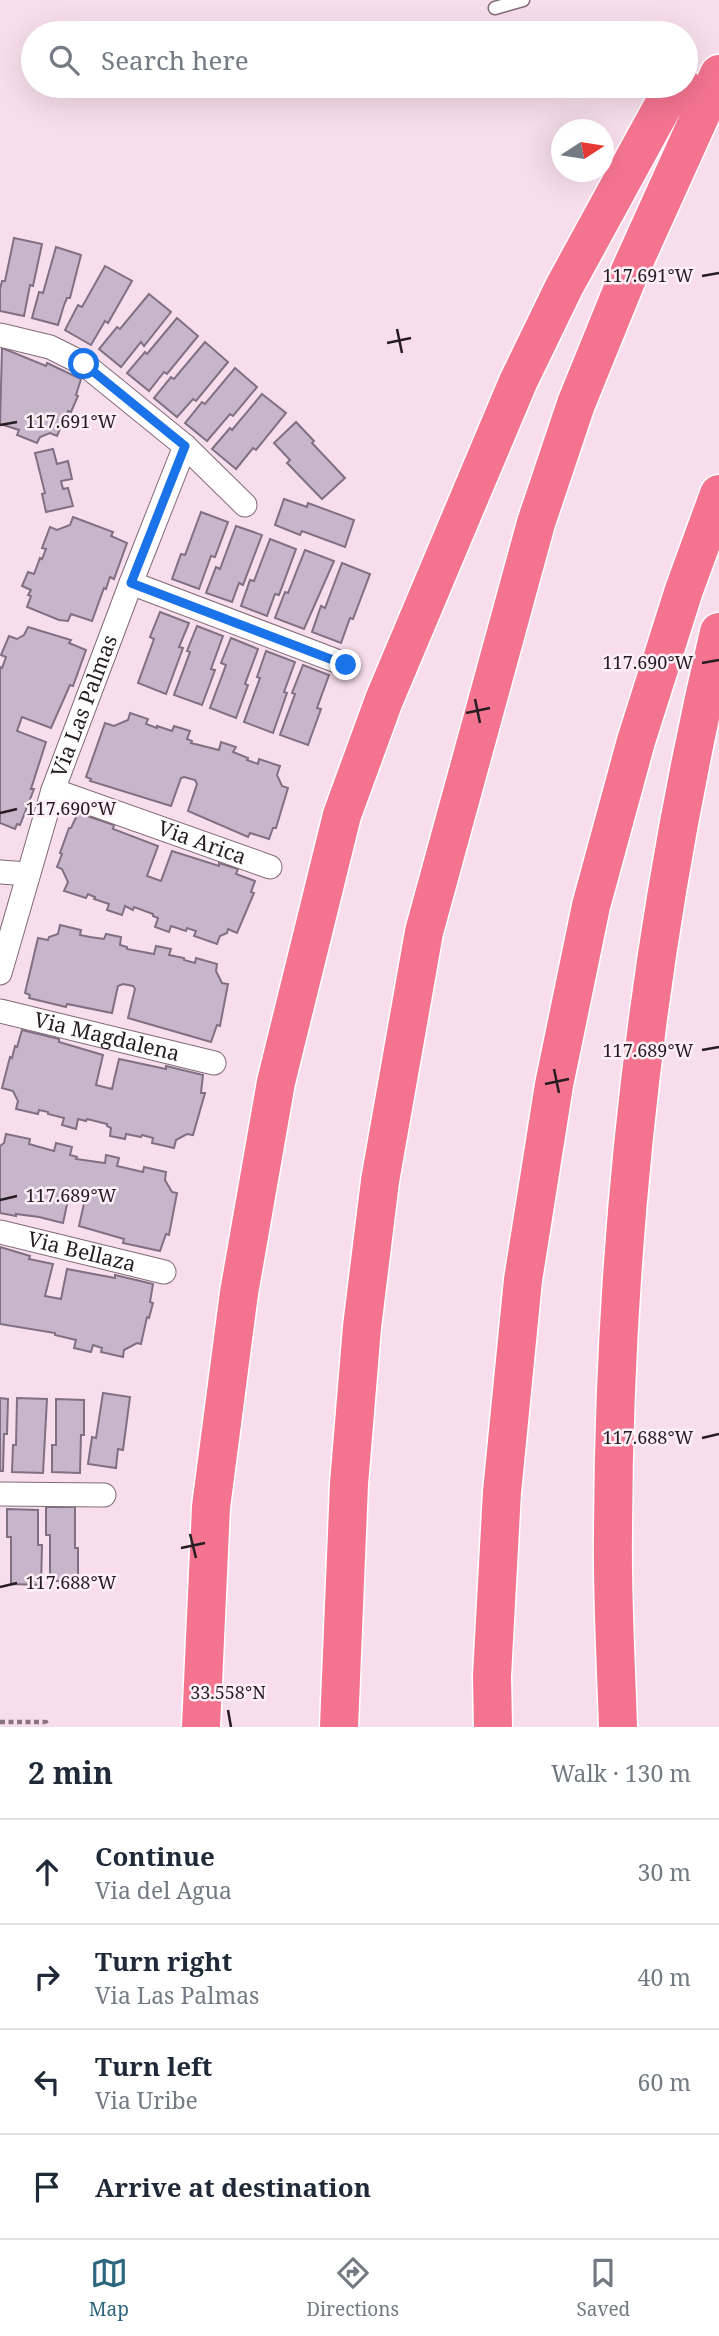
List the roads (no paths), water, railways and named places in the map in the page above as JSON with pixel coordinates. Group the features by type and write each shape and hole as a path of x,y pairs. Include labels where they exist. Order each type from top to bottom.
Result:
{"highway":[{"path":"698,70 719,49"},
{"path":"339,1727 349,1484 362,1327 380,1181 424,932 536,523 576,404 629,271 719,74"},
{"path":"201,1727 211,1507 239,1293 276,1082 342,815 384,700 518,382 564,287 664,104 670,98"},
{"path":"493,1727 492,1676 505,1465 523,1280 554,1085 590,906 629,766 684,590 719,494"},
{"path":"618,1727 612,1534 621,1303 632,1168 644,1054 667,899 692,746 719,632"}],"street":[{"path":"0,335 50,347 84,364 185,446 245,505"},
{"name":"Via Las Palmas","path":"0,973 53,790 185,446"},
{"path":"131,583 346,665"},
{"name":"Via Arica","path":"53,790 270,867"},
{"path":"0,873 28,874"},
{"name":"Via Magdalena","path":"0,1011 214,1063"},
{"name":"Via Bellaza","path":"0,1232 164,1272"},
{"path":"0,1494 104,1494"}],"lane":[{"path":"495,8 523,0"}]}
